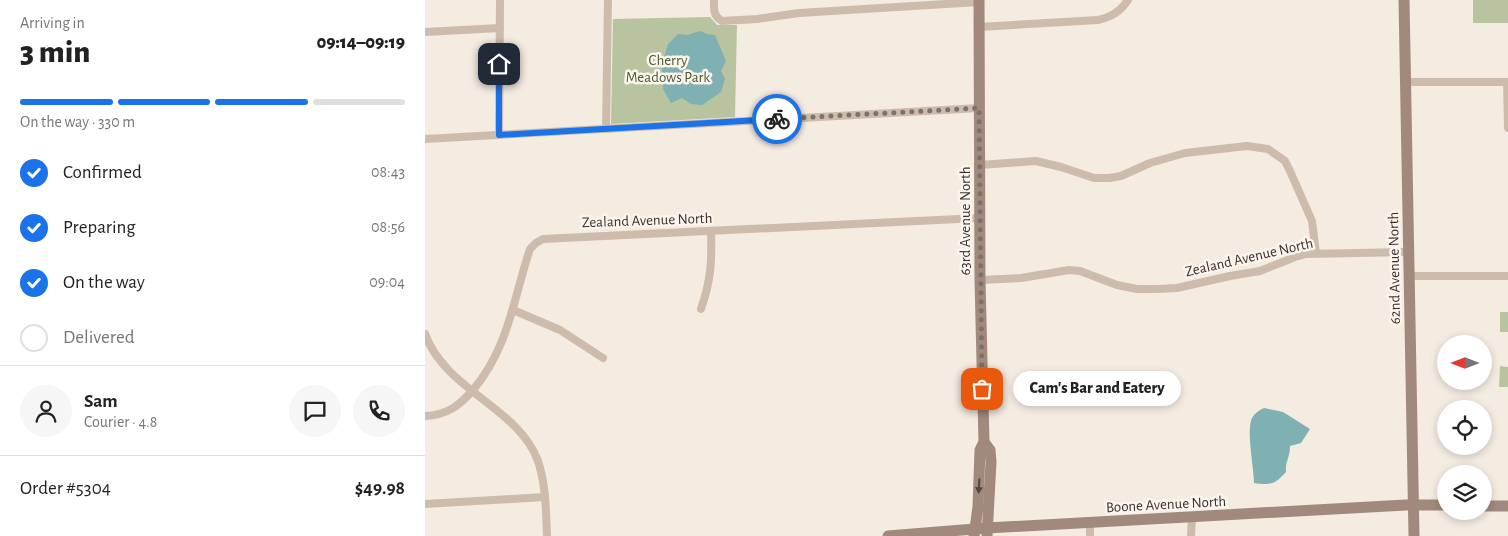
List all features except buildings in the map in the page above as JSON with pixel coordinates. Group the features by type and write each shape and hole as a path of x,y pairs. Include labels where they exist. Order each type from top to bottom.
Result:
{"street":[{"path":"499,135 500,0"},
{"path":"606,129 608,0"},
{"path":"714,0 714,13 717,18 722,20 757,19 799,13 979,1"},
{"path":"979,27 1098,20 1109,17 1117,12 1128,0"},
{"name":"62nd Avenue North","path":"1404,0 1414,536"},
{"name":"63rd Avenue North","path":"974,533 978,506 980,450 984,442 979,218 979,1"},
{"path":"425,32 500,28"},
{"path":"1405,82 1508,82 1508,128"},
{"path":"425,139 979,108"},
{"path":"980,164 1036,162 1061,167 1094,178 1109,178 1121,176 1150,163 1185,153 1247,146 1268,149 1285,161 1290,171 1312,221 1316,254"},
{"name":"Zealand Avenue North","path":"425,416 450,411 458,406 471,392 495,357 504,338 531,249 543,239 979,218"},
{"path":"701,309 711,271 711,231"},
{"name":"Zealand Avenue North","path":"980,280 1021,278 1069,270 1080,271 1117,285 1137,289 1177,288 1260,271 1295,257 1316,254 1409,252"},
{"path":"1409,276 1508,276"},
{"path":"513,310 560,330 603,358"},
{"path":"425,334 437,356 450,372 471,392 511,423 531,446 542,474 547,536"},
{"name":"63rd Avenue North","path":"984,442 990,450 987,532"},
{"path":"425,504 545,497"},
{"name":"Boone Avenue North","path":"888,536 974,533 1090,524 1437,505"},
{"path":"1492,506 1508,506"},
{"path":"1191,518 1191,536"},
{"path":"1090,524 1090,536"}],"green space":[{"path":"1473,0 1508,0 1508,23 1473,23"},
{"name":"Cherry Meadows Park","path":"710,17 717,25 737,25 735,117 611,124 613,19"},
{"path":"1500,312 1508,312 1508,332 1500,332"},
{"path":"1500,366 1508,367 1508,387 1499,387"}],"water":[{"path":"700,31 715,35 726,61 721,71 725,79 721,92 702,105 691,104 682,98 671,103 663,89 662,65 668,44 678,34 687,35"},
{"path":"1264,408 1283,412 1310,429 1301,443 1290,446 1286,472 1275,482 1268,484 1254,483 1250,440 1252,418"}],"way so far":[{"path":"777,119 979,108 982,389"}],"place":[{"name":"Cam's Bar and Eatery","path":"982,389"}],"route":[{"path":"499,64 499,135 777,119"}]}
